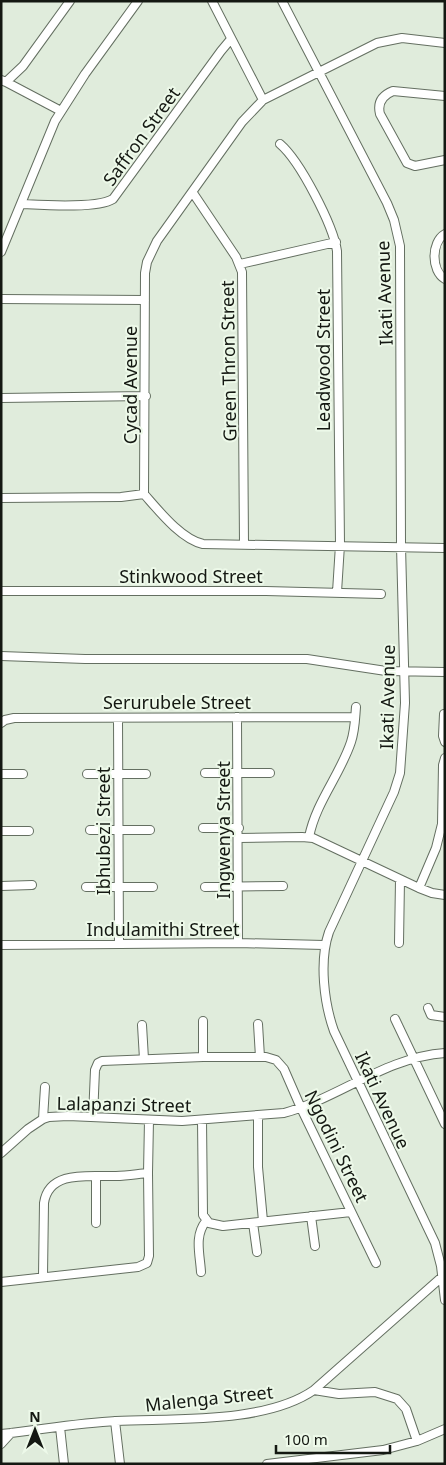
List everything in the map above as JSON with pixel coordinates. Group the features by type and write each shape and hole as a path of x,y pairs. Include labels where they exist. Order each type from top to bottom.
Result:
{"street":[{"path":"61,110 4,81 23,66 70,1"},
{"path":"1,252 61,110 138,1"},
{"path":"212,1 264,100"},
{"name":"Ikati Avenue","path":"282,1 385,199 394,220 398,236 400,255 401,546 405,703 401,762 398,783 333,920 324,945 325,991 329,1017 334,1031 434,1243 443,1276 445,1300"},
{"name":"Cycad Avenue","path":"144,494 146,396 145,273 150,255 157,241 242,122 264,100 367,47 386,40 402,38 445,42"},
{"name":"Saffron Street","path":"22,204 94,204 108,202 113,199 231,39"},
{"path":"445,96 393,91 383,97 379,107 380,114 407,163 415,166 445,160"},
{"name":"Leadwood Street","path":"280,144 291,154 299,167 327,220 336,242 338,261 340,545 336,592"},
{"name":"Green Thron Street","path":"192,193 240,264 243,282 244,544"},
{"path":"445,234 437,242 436,264 438,273 445,279"},
{"path":"240,264 336,242"},
{"path":"1,299 145,300"},
{"path":"1,398 146,396"},
{"path":"1,498 144,494 182,533 196,542 212,544 445,548"},
{"name":"Stinkwood Street","path":"1,591 336,592 381,594"},
{"path":"1,656 85,659 307,659 371,670 445,672"},
{"path":"309,837 314,816 351,742 356,707"},
{"path":"444,714 443,736 445,742"},
{"name":"Ingwenya Street","path":"238,717 238,942"},
{"name":"Serurubele Street","path":"1,723 4,720 14,718 355,717"},
{"name":"Ibhubezi Street","path":"118,718 119,944"},
{"path":"419,888 440,837 445,758"},
{"path":"205,773 270,773"},
{"path":"1,774 23,774"},
{"path":"87,774 146,774"},
{"path":"203,828 239,828"},
{"path":"90,830 150,830"},
{"path":"1,831 29,831"},
{"path":"239,838 309,837 400,880 432,893 445,895"},
{"path":"399,943 400,880"},
{"path":"1,886 32,886"},
{"path":"205,887 283,886"},
{"path":"86,887 153,887"},
{"name":"Indulamithi Street","path":"1,945 238,942 324,945"},
{"path":"428,1008 432,1015 445,1017"},
{"path":"395,1019 445,1124"},
{"path":"203,1021 203,1057"},
{"path":"258,1024 260,1057"},
{"path":"142,1025 144,1059"},
{"name":"Lalapanzi Street","path":"1,1153 28,1129 43,1119 58,1116 202,1120 284,1113 301,1108 358,1081 415,1058 445,1053"},
{"name":"Ngodini Street","path":"93,1117 94,1075 98,1063 106,1060 203,1057 271,1058 281,1064 376,1263"},
{"path":"43,1119 45,1087"},
{"path":"258,1116 258,1167 262,1221"},
{"path":"1,1282 44,1276 138,1268 147,1263 149,1256 149,1120"},
{"path":"202,1120 202,1206 206,1221 223,1226 351,1212"},
{"path":"44,1276 44,1203 47,1191 63,1179 77,1176 126,1176 148,1173"},
{"path":"96,1176 96,1222"},
{"path":"311,1216 315,1246"},
{"path":"201,1272 198,1239 200,1229 206,1221"},
{"path":"253,1222 257,1252"},
{"name":"Malenga Street","path":"1,1434 115,1421 177,1420 257,1411 281,1406 314,1390 443,1276"},
{"path":"314,1390 339,1394 375,1392 397,1398 406,1409 417,1441"},
{"path":"115,1421 120,1464"},
{"path":"60,1427 64,1464"},
{"path":"267,1464 383,1450 417,1441 445,1429"},
{"path":"1,1444 10,1433"},
{"path":"348,1455 349,1464"}]}
